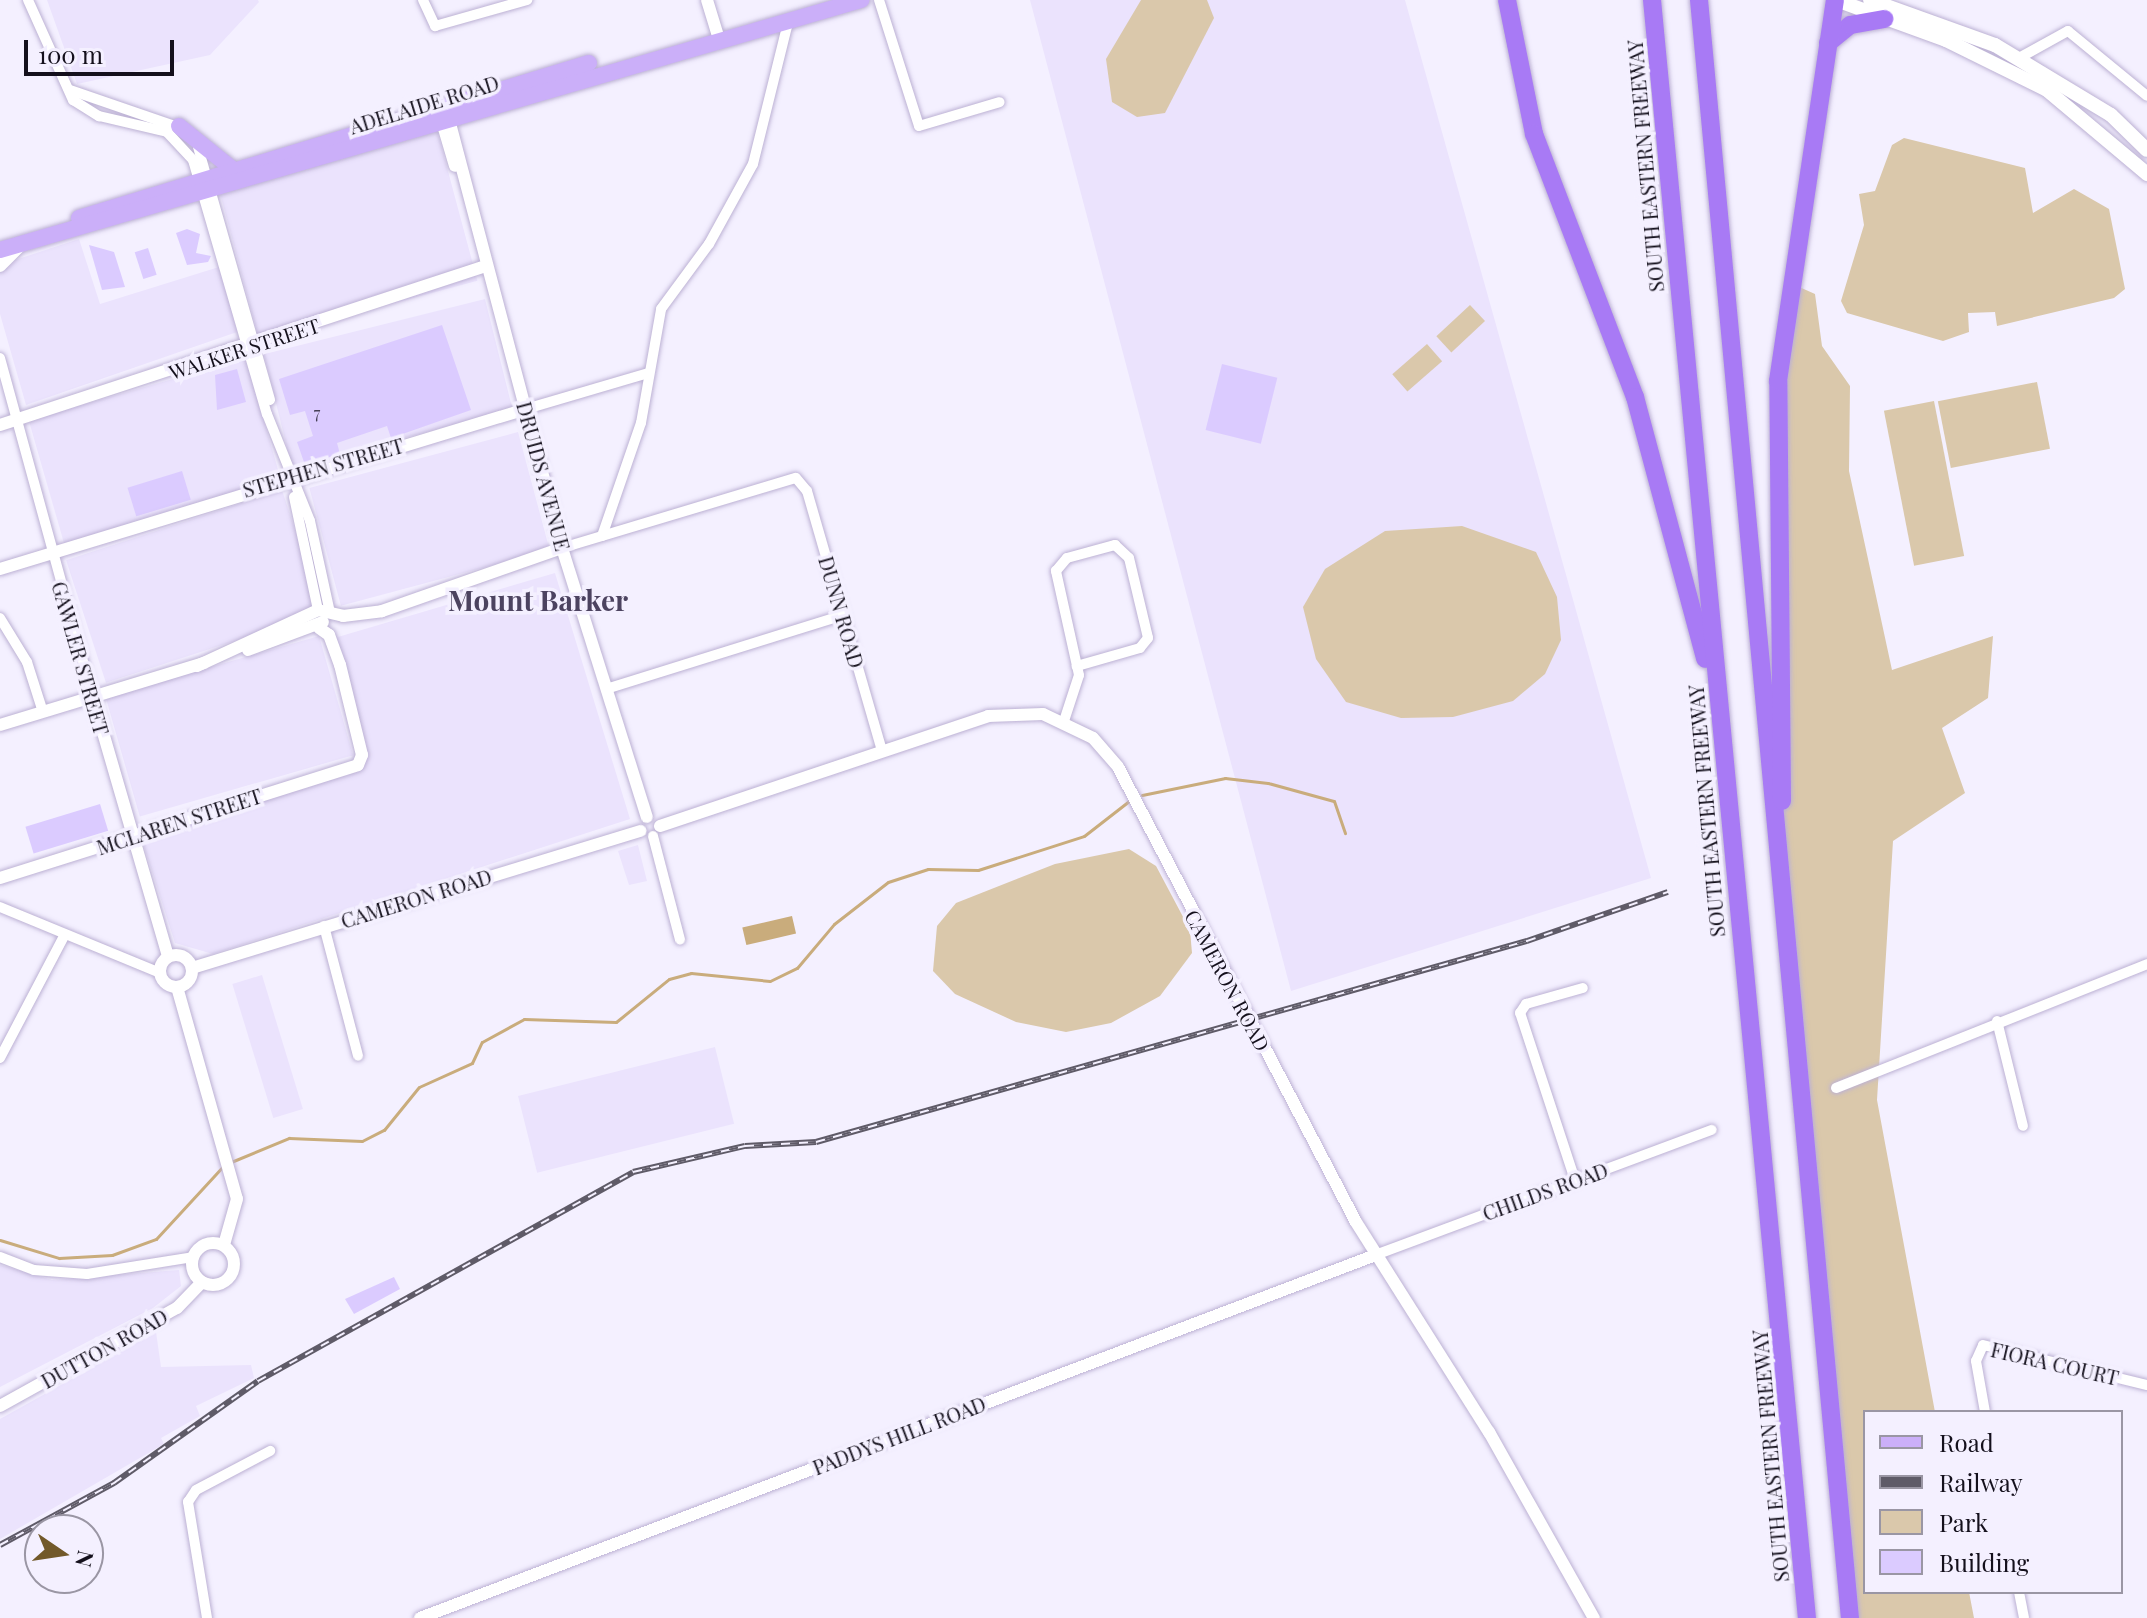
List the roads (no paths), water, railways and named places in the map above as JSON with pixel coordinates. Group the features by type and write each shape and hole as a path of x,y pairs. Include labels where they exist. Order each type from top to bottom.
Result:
{"highway":[{"name":"SOUTH EASTERN FREEWAY","path":"1652,0 1807,1618"},
{"path":"1699,0 1782,924 1850,1618"},
{"path":"1782,924 1778,381 1835,0"},
{"path":"1507,1 1534,134 1661,477 1720,720"},
{"path":"1828,43 1850,25 1884,19"}],"main road":[{"name":"ADELAIDE ROAD","path":"0,240 207,187 235,171 717,33 818,0"},
{"name":"ADELAIDE ROAD","path":"717,33 789,19 861,0"},
{"path":"1835,0 2047,90 2147,174"},
{"path":"1870,0 2019,58 2111,115 2147,150"},
{"name":"ADELAIDE ROAD","path":"0,250 443,113"},
{"path":"179,126 235,171"}],"street":[{"path":"28,0 65,87 84,110 177,139 207,187"},
{"path":"423,0 435,26 527,0"},
{"path":"707,0 717,33"},
{"path":"879,0 919,126 1000,102"},
{"path":"197,666 324,612 382,611 602,536 641,423 661,309 709,244 753,164 789,40 789,19"},
{"path":"2019,58 2068,31 2147,96"},
{"path":"0,725 319,628 324,612 310,521 289,476 207,187 179,126 65,87"},
{"name":"DRUIDS AVENUE","path":"443,113 562,548 651,831"},
{"path":"0,266 21,245"},
{"name":"WALKER STREET","path":"0,425 251,346 486,266"},
{"name":"GAWLER STREET","path":"0,358 19,419 51,553 168,956"},
{"name":"STEPHEN STREET","path":"6,567 289,476 648,373"},
{"name":"DUNN ROAD","path":"602,536 796,478 807,491 882,750"},
{"path":"1064,721 1077,666 1056,571 1067,558 1115,545 1129,558 1148,638 1140,648 1077,666"},
{"path":"606,689 843,615"},
{"path":"0,618 27,662 43,712"},
{"name":"MCLAREN STREET","path":"0,878 358,765 362,755 340,665 329,635 319,628"},
{"name":"CAMERON ROAD","path":"192,968 324,926 651,831 882,750 1011,713 1064,721 1104,747 1378,1254 1594,1618"},
{"path":"651,831 680,940"},
{"path":"0,907 64,936 160,973 177,987 232,1173 236,1213 224,1245"},
{"path":"324,926 358,1056"},
{"path":"0,1058 64,936"},
{"path":"160,973 168,956 181,955 192,968 177,987"},
{"path":"1836,1088 1997,1021 2147,964"},
{"path":"1575,1180 1520,1013 1526,1004 1583,988"},
{"path":"1997,1021 2023,1126"},
{"name":"CHILDS ROAD","path":"1378,1254 1712,1130"},
{"path":"0,1257 34,1270 87,1274 193,1257 205,1243 224,1245 233,1256 231,1276 217,1285 202,1282 193,1257"},
{"name":"PADDYS HILL ROAD","path":"420,1618 1378,1254"},
{"name":"DUTTON ROAD","path":"0,1406 177,1308 202,1282"},
{"name":"FIORA COURT","path":"1985,1410 1976,1361 1983,1345 2147,1385"},
{"path":"207,1618 188,1502 196,1490 261,1455"},
{"path":"2019,1594 2024,1618"}],"waterway":[{"path":"1142,795 1225,778 1268,783 1334,801 1345,833"},
{"path":"231,1162 289,1138 362,1141 384,1130 419,1087 472,1063 482,1042 524,1019 616,1022 669,979 691,973 770,981 797,968 834,924 888,882 928,869 978,870 1084,836 1129,801"},
{"path":"0,1240 59,1258 112,1255 156,1239 224,1165"}],"railway":[{"path":"0,1545 114,1483 258,1381 633,1172 745,1146 816,1142 1527,941 1668,892"}],"district":[{"name":"Mount Barker","path":"538,600"}]}
